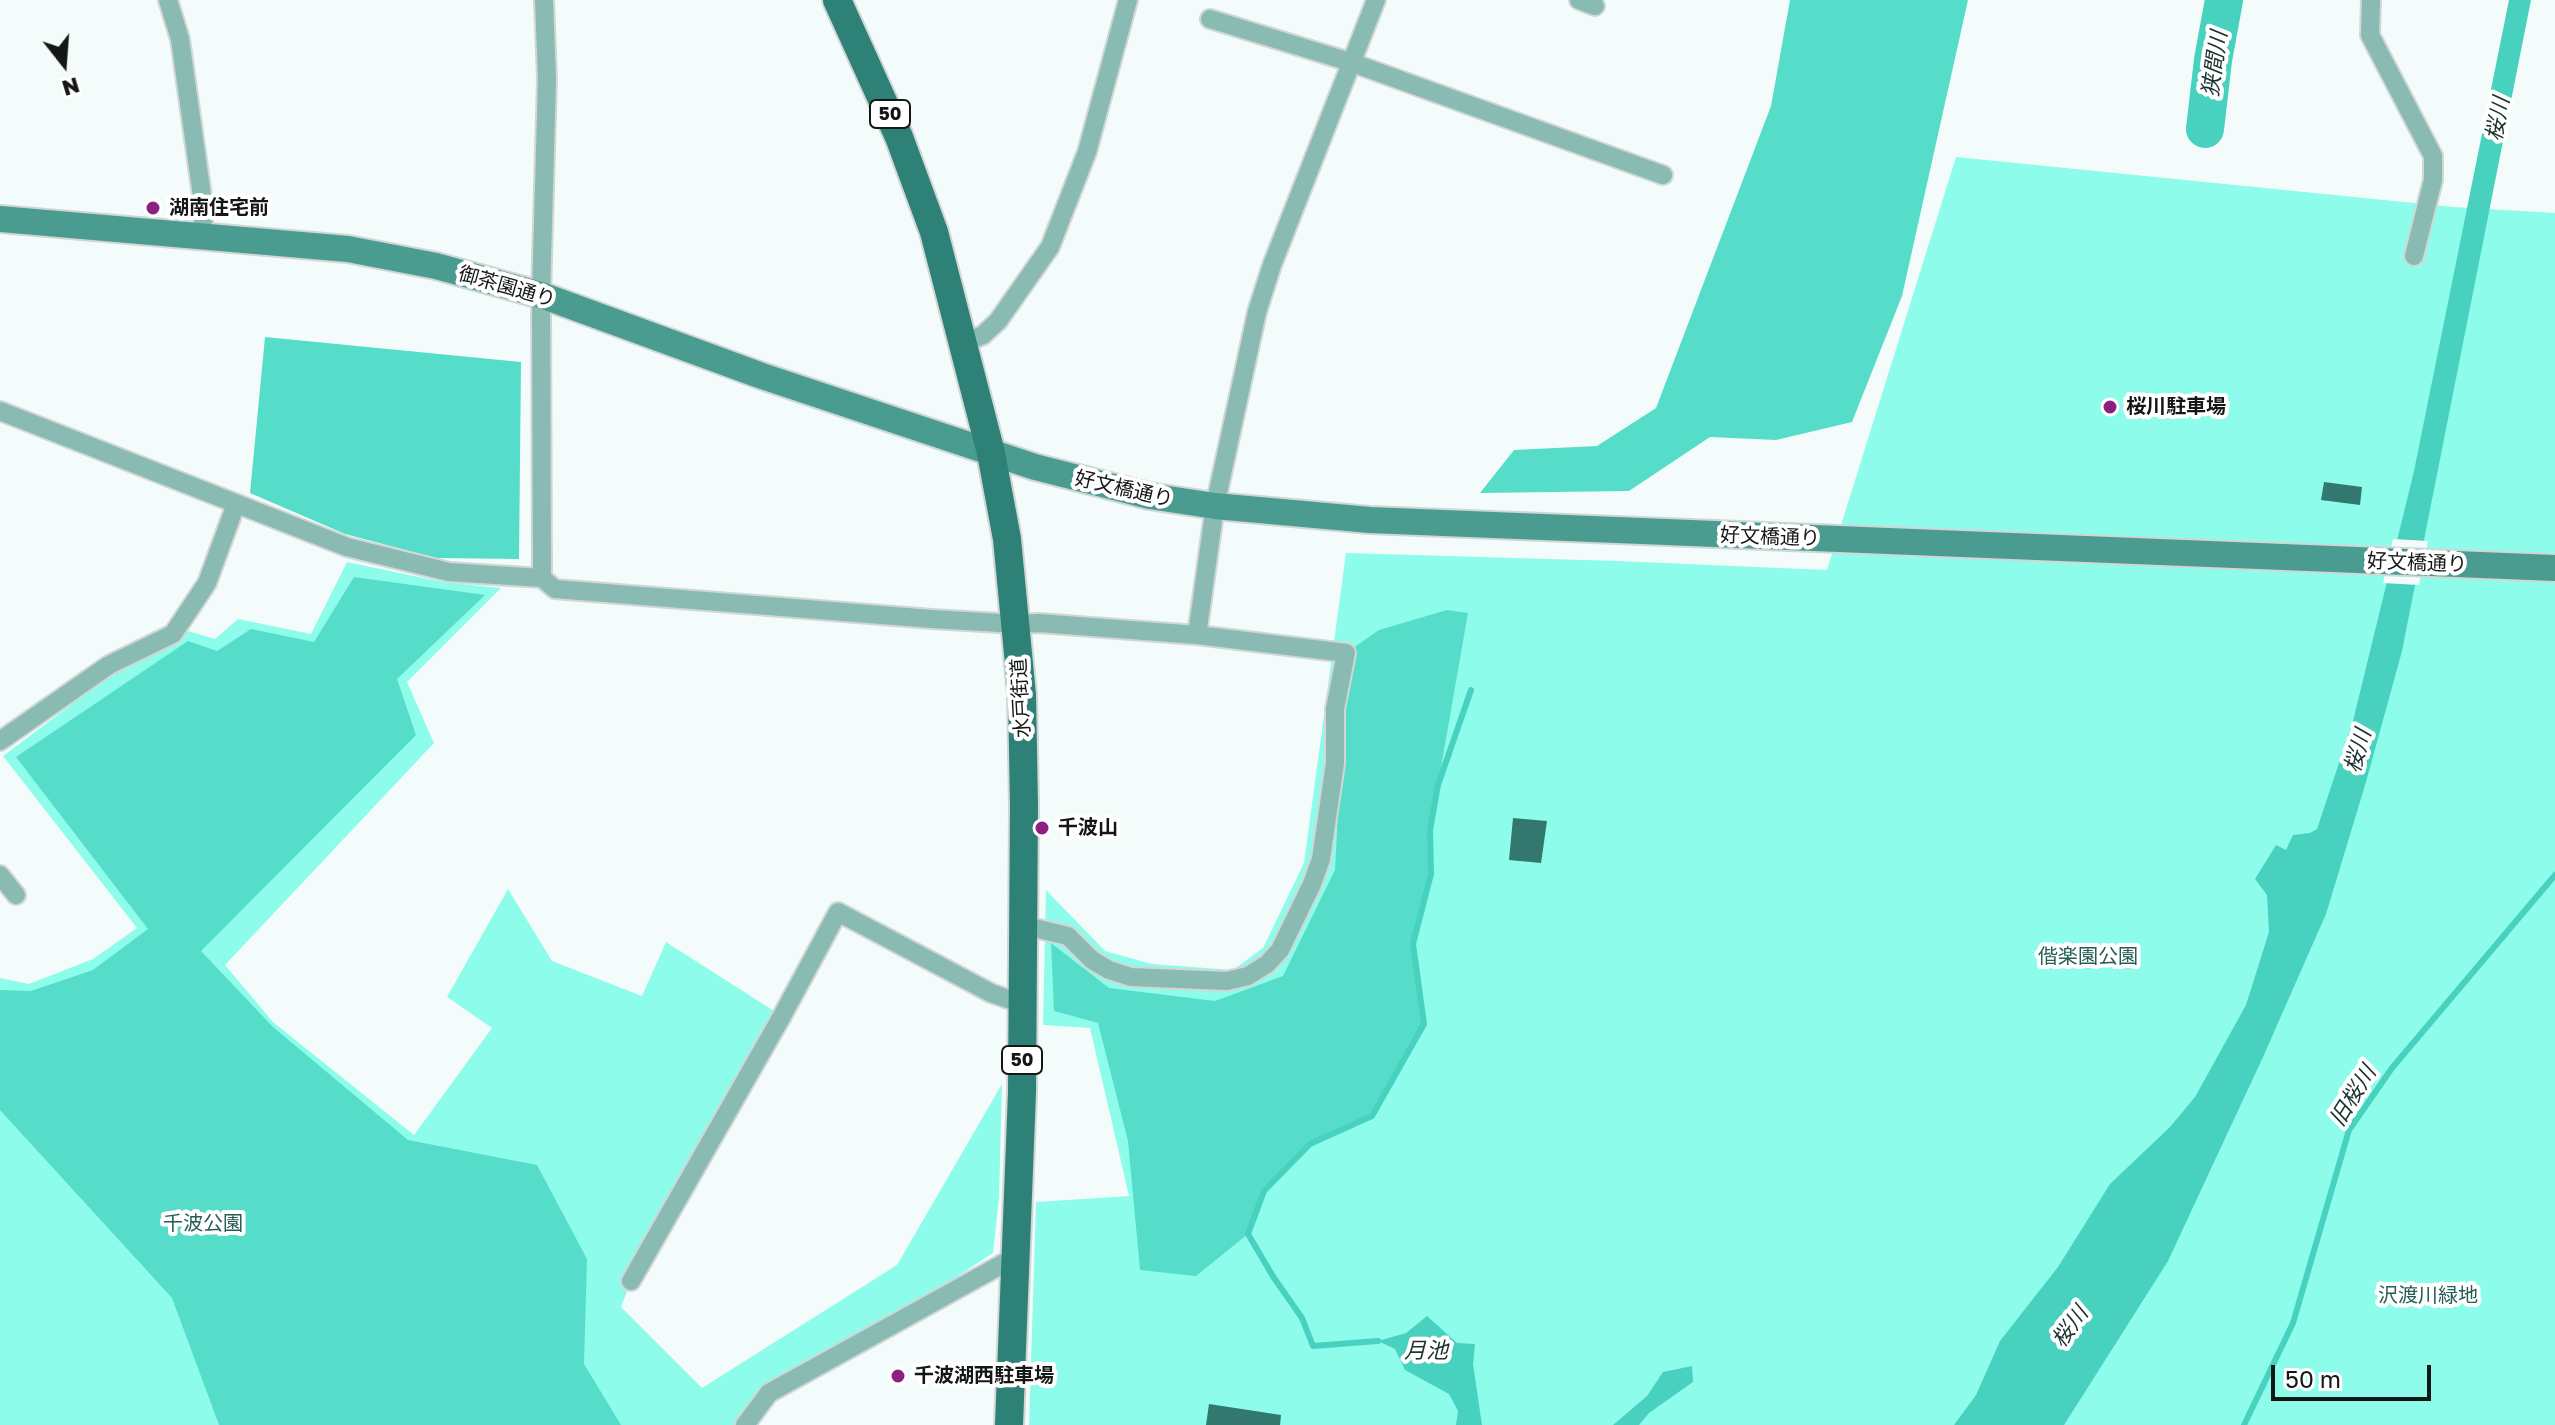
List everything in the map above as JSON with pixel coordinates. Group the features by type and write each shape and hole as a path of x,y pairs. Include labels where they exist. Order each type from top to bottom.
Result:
{"main road":[{"name":"水戸街道","path":"837,0 880,90 919,185 964,343 991,453 1007,539 1022,695 1024,806 1017,1256 1009,1425"}],"street":[{"path":"168,0 180,39 204,210 202,235"},
{"path":"542,578 541,295 547,79 544,0"},
{"path":"964,343 983,335 998,321 1050,247 1087,152 1128,0"},
{"path":"1197,635 1215,506 1257,312 1272,265 1376,0"},
{"path":"2371,0 2370,35 2433,156 2433,180 2414,256"},
{"path":"1210,19 1350,62 1663,175"},
{"name":"御茶園通り","path":"0,219 348,249 436,266 541,295 762,376 991,453"},
{"path":"0,411 347,547 449,572 542,578 555,589 1197,635 1346,653 1335,709 1335,763 1321,859 1280,950 1258,970 1227,981 1131,977 1092,960 1068,936 1022,925"},
{"name":"好文橋通り","path":"991,453 1149,496 1215,506 1370,520 2555,568"},
{"path":"0,741 88,677 173,634 207,583 236,504"},
{"path":"0,875 16,895"},
{"path":"631,1281 838,912 991,993 1022,1004"},
{"path":"745,1425 769,1393 1017,1256"}],"green space":[{"path":"1790,0 1968,0 1902,296 1852,422 1776,440 1710,437 1629,491 1480,493 1514,450 1597,446 1656,408 1771,106"},
{"name":"偕楽園公園","path":"1956,157 2454,207 2555,213 2555,1425 1029,1425 1036,1202 1129,1196 1090,1028 1043,1025 1046,890 1105,951 1152,964 1233,970 1263,948 1304,863 1346,553 1827,570"},
{"path":"265,337 521,362 519,559 436,558 345,534 250,493"},
{"name":"千波公園","path":"347,562 443,582 501,588 407,682 434,743 225,965 273,1022 414,1135 492,1028 447,997 508,889 552,961 642,996 666,942 782,1016 631,1281 621,1307 702,1388 897,1265 1002,1084 999,1198 993,1253 833,1358 769,1393 745,1425 0,1425 0,978 29,984 93,959 137,928 3,756 104,680 188,631 215,639 238,619 311,634"},
{"name":"千波公園","path":"354,577 485,595 397,679 416,735 201,951 273,1027 408,1140 537,1165 587,1259 584,1364 621,1425 219,1425 172,1298 0,1110 0,990 31,991 93,970 148,929 16,757 188,641 217,651 251,629 314,642"},
{"path":"1447,610 1468,613 1430,830 1431,874 1413,944 1424,1024 1372,1116 1309,1144 1264,1191 1248,1234 1196,1276 1140,1270 1128,1141 1098,1023 1054,1011 1051,943 1109,988 1215,1001 1283,976 1335,870 1346,653 1379,630"}],"water":[{"name":"桜川","path":"2509,0 2531,0 2402,651 2326,914 2168,1261 2064,1425 1954,1425 1976,1395 2000,1341 2058,1267 2110,1184 2170,1127 2195,1097 2246,1005 2269,932 2267,895 2255,879 2276,845 2286,850 2293,835 2317,829 2353,721 2414,471"},
{"name":"月池","path":"1427,1316 1457,1343 1475,1344 1473,1364 1482,1425 1456,1425 1458,1411 1449,1394 1405,1370 1395,1349 1378,1341 1406,1333"},
{"path":"1692,1366 1693,1382 1649,1413 1639,1425 1613,1425 1647,1396 1663,1372"}],"pier":[{"path":"2393,539 2428,541 2419,585 2383,583"}],"building":[{"path":"2324,482 2362,487 2360,505 2321,500"},
{"path":"1513,818 1547,821 1541,863 1509,860"},
{"path":"1209,1404 1281,1415 1280,1425 1206,1425"}],"waterway":[{"name":"狭間川","path":"2205,129 2224,0"},
{"path":"1378,1341 1313,1346 1302,1318 1248,1234 1264,1191 1310,1144 1372,1116 1424,1024 1413,944 1431,874 1430,830 1438,785 1471,690"},
{"name":"旧桜川","path":"2244,1425 2293,1323 2349,1130 2392,1068 2555,875"}],"place":[{"name":"湖南住宅前","path":"153,208"},
{"name":"桜川駐車場","path":"2110,407"},
{"name":"千波山","path":"1042,828"},
{"name":"千波湖西駐車場","path":"898,1376"}],"park label":[{"name":"沢渡川緑地","path":"2428,1296"}]}
